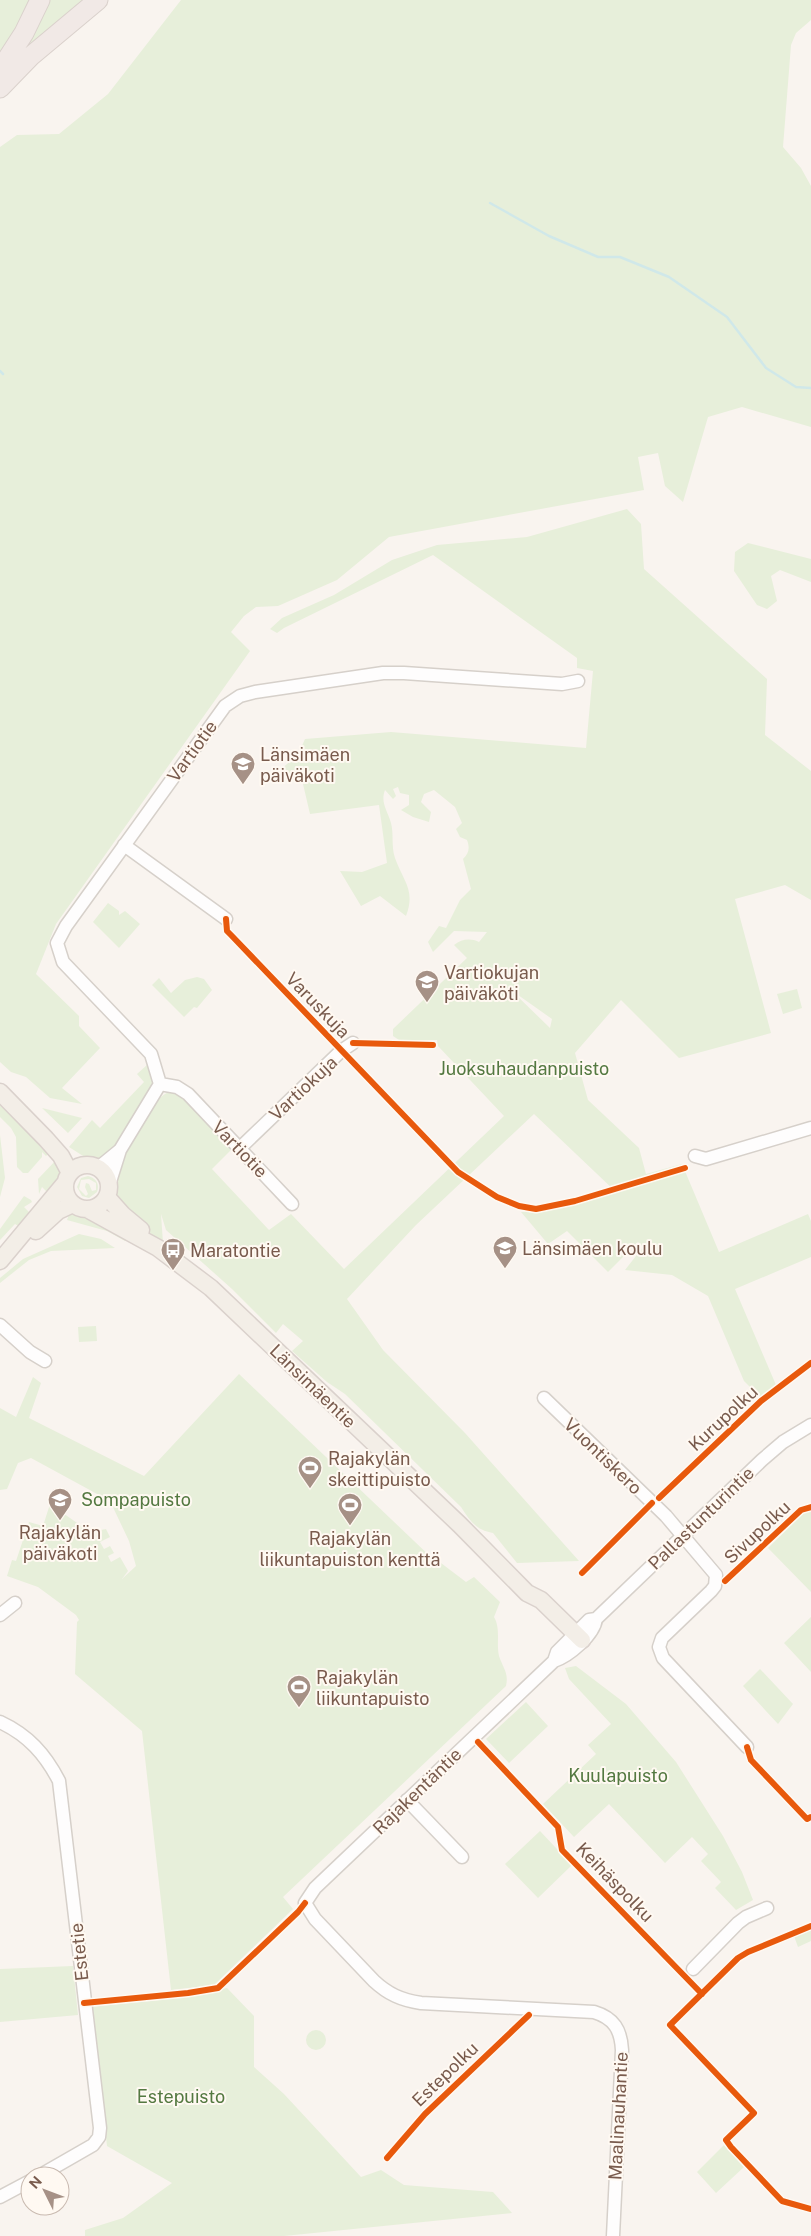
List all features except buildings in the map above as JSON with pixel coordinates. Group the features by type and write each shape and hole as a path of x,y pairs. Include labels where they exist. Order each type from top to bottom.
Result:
{"highway":[{"path":"0,70 24,33 40,0"},
{"path":"0,88 32,56 98,0"}],"main road":[{"path":"0,1092 61,1156 68,1178 66,1192 80,1207"},
{"path":"14,1246 25,1243 58,1211 99,1206 108,1191 106,1175 52,1140 46,1139"},
{"path":"0,1261 78,1167 92,1166"},
{"name":"Länsimäentie","path":"108,1191 123,1215 158,1248 211,1288 453,1519 527,1593 534,1608 575,1641"},
{"name":"Länsimäentie","path":"80,1207 158,1248"}],"street":[{"name":"Vartiotie","path":"292,1204 183,1090 160,1084 151,1054 60,958 57,948 58,938 216,717 225,706 240,696 268,689 383,673 562,684 578,681"},
{"path":"124,845 226,919"},
{"name":"Vartiokuja","path":"240,1148 341,1051 354,1044"},
{"path":"108,1191 120,1150 160,1084"},
{"path":"694,1156 706,1159 811,1128"},
{"path":"92,1166 120,1150"},
{"path":"0,1325 30,1352 45,1361"},
{"name":"Vuontiskero","path":"544,1398 683,1535 714,1571 717,1581 712,1591 662,1638 658,1647 660,1653 747,1747"},
{"name":"Pallastunturintie","path":"575,1641 595,1627 596,1619 787,1439 811,1425"},
{"path":"0,1615 15,1603"},
{"name":"Rajakentäntie","path":"305,1903 315,1888 554,1661 557,1652 575,1641"},
{"name":"Estetie","path":"0,1722 27,1737 50,1764 59,1780 100,2128 99,2137 93,2145 56,2166"},
{"path":"407,1800 462,1857"},
{"name":"Maalinauhantie","path":"305,1903 315,1919 374,1981 384,1990 403,2000 430,2004 594,2012 613,2022 619,2031 622,2050 613,2236"},
{"path":"693,1969 738,1923 746,1917 767,1908"},
{"path":"0,2197 20,2186"}],"green space":[{"path":"0,0 34,0 0,59"},
{"path":"46,0 91,0 8,69"},
{"path":"181,0 811,0 811,20 796,33 791,45 783,147 801,168 811,186 811,427 742,407 708,417 683,502 665,486 658,453 638,457 644,490 389,537 337,580 278,606 256,607 244,616 231,632 250,651 56,924 36,974 79,1016 79,1026 100,1048 62,1088 82,1104 50,1098 26,1077 11,1072 0,1062 0,147 17,135 59,134 108,94"},
{"name":"Juoksuhaudanpuisto","path":"627,509 641,524 644,569 767,679 765,735 811,771 811,900 785,885 735,899 771,1033 679,1058 621,1000 575,1053 588,1100 639,1148 646,1174 682,1164 719,1252 808,1214 811,1221 811,1257 735,1289 776,1385 760,1397 744,1381 708,1296 672,1275 625,1270 643,1247 638,1242 608,1272 567,1231 548,1244 521,1212 544,1210 616,1192 534,1114 416,1225 347,1299 383,1350 465,1433 579,1561 517,1563 493,1533 482,1530 474,1524 461,1507 345,1394 327,1382 292,1351 303,1341 283,1324 276,1333 232,1289 166,1230 161,1214 163,1243 143,1227 117,1201 114,1195 114,1186 124,1157 150,1111 165,1094 171,1092 178,1093 232,1149 212,1169 269,1230 291,1214 344,1269 504,1116 438,1046 437,1040 399,1040 393,1036 393,1029 467,958 454,945 466,940 479,942 487,932 454,931 433,952 428,942 439,926 446,928 460,900 471,889 463,859 468,852 467,840 460,837 456,829 462,823 455,807 434,790 424,794 421,802 431,812 429,822 413,817 401,810 409,805 409,795 400,793 398,787 393,789 396,796 393,799 385,790 383,799 392,827 394,854 409,892 409,907 406,916 380,896 361,906 340,871 362,872 387,863 379,805 310,814 303,784 289,780 281,769 298,755 305,739 391,732 586,748 593,671 577,668 577,658 433,555 277,633 270,629 282,618 334,595 392,560 437,545 527,537","holes":["511,990 552,1019 550,1028"]},
{"path":"748,543 811,559 811,582 780,570 771,576 777,601 767,609 757,605 734,571 735,552"},
{"path":"108,903 119,911 119,915 125,911 140,924 119,948 93,922"},
{"path":"197,977 204,979 212,990 197,1008 194,1007 184,1017 152,985 159,978 171,993 185,980"},
{"path":"797,989 802,1008 783,1014 777,994"},
{"path":"147,1065 150,1065 153,1079 149,1095 107,1156 91,1161 69,1147 92,1120 100,1128 144,1082 137,1074"},
{"path":"0,1105 50,1152 46,1156 42,1152 42,1157 28,1173 23,1173 17,1167 16,1137 11,1128 0,1117"},
{"path":"42,1108 82,1118 68,1133"},
{"path":"0,1135 5,1178 0,1197"},
{"path":"58,1158 63,1177 50,1195 42,1187 39,1194 38,1179"},
{"path":"91,1177 98,1184 97,1192 89,1198 82,1196 77,1187 81,1178","holes":["89,1179 96,1183 96,1190 92,1191 89,1184 86,1183 85,1187 88,1194 86,1196 79,1189 81,1180"]},
{"path":"24,1196 32,1202 24,1207 32,1215 20,1227 15,1224 0,1240 0,1229"},
{"path":"70,1211 116,1229 129,1238 125,1241 107,1231 67,1220"},
{"path":"79,1234 101,1239 115,1248 51,1251 29,1260 0,1283 0,1278 23,1259"},
{"path":"96,1326 97,1341 79,1342 78,1327"},
{"name":"Rajakylän liikuntapuisto","path":"239,1374 435,1561 437,1560 466,1582 474,1577 500,1602 494,1617 498,1631 499,1656 507,1681 506,1686 283,1897 293,1909 214,1985 171,1990 142,1731 75,1674 77,1622 79,1620 76,1615 38,1587 7,1576 12,1560 16,1561 29,1522 43,1526 50,1504 90,1532 106,1529 110,1537 100,1542 104,1549 110,1546 114,1553 108,1556 111,1562 120,1557 128,1571 122,1579 136,1566 129,1541 110,1501 31,1458 18,1463 7,1489 0,1490 0,1408 16,1417 33,1377 41,1383 29,1418 144,1476"},
{"path":"811,1506 811,1592 768,1548"},
{"path":"811,1617 811,1672 784,1643"},
{"name":"Kuulapuisto","path":"576,1666 626,1704 676,1762 723,1836 742,1872 753,1900 736,1910 715,1888 721,1882 701,1861 708,1854 692,1837 665,1863 609,1804 574,1837 543,1804 596,1754 588,1745 611,1724 569,1679 565,1668"},
{"path":"760,1669 793,1704 778,1724 743,1686"},
{"path":"526,1702 548,1726 509,1763 486,1739"},
{"path":"540,1831 572,1865 538,1898 505,1864"},
{"path":"811,1930 811,1941 798,1947 794,1936"},
{"path":"73,1966 78,2015 0,2022 0,1969"},
{"name":"Estepuisto","path":"227,1988 254,2016 254,2067 284,2094 361,2177 381,2170 404,2185 493,2192 512,2213 284,2236 85,2236 85,2230 123,2218 172,2183 107,2146 91,2007 179,1998"},
{"path":"316,2030 323,2033 326,2040 323,2047 316,2050 309,2047 306,2040 309,2033"},
{"path":"724,2145 744,2167 716,2193 697,2172"}],"waterway":[{"path":"490,203 549,236 598,257 620,257 669,277 727,317 766,368 796,387 811,388"},
{"path":"0,371 3,374"}],"cycle path":[{"name":"Varuskuja","path":"226,919 227,931 458,1172 497,1197 519,1206 536,1209 575,1201 685,1168"},
{"path":"353,1043 433,1045"},
{"name":"Kurupolku","path":"659,1498 761,1401 811,1363"},
{"path":"582,1573 652,1503"},
{"name":"Sivupolku","path":"725,1581 801,1510 811,1507"},
{"name":"Keihäspolku","path":"478,1742 558,1827 562,1850 702,1994"},
{"path":"747,1747 751,1760 807,1819 811,1817"},
{"path":"84,2003 188,1993 218,1988 298,1912 305,1903"},
{"path":"811,1926 738,1958 670,2025 754,2113 726,2140 731,2147 782,2201 811,2209"},
{"name":"Estepolku","path":"387,2158 425,2114 529,2015"}],"place":[{"name":"Länsimäen päiväkoti","path":"243,785"},
{"name":"Vartiokujan päiväköti","path":"427,1003"},
{"name":"Länsimäen koulu","path":"505,1269"},
{"name":"Maratontie","path":"173,1271"},
{"name":"Rajakylän skeittipuisto","path":"310,1489"},
{"name":"Rajakylän päiväkoti","path":"60,1521"},
{"name":"Rajakylän liikuntapuiston kenttä","path":"350,1526"},
{"name":"Rajakylän liikuntapuisto","path":"299,1708"}],"park label":[{"name":"Sompapuisto","path":"136,1499"}]}
